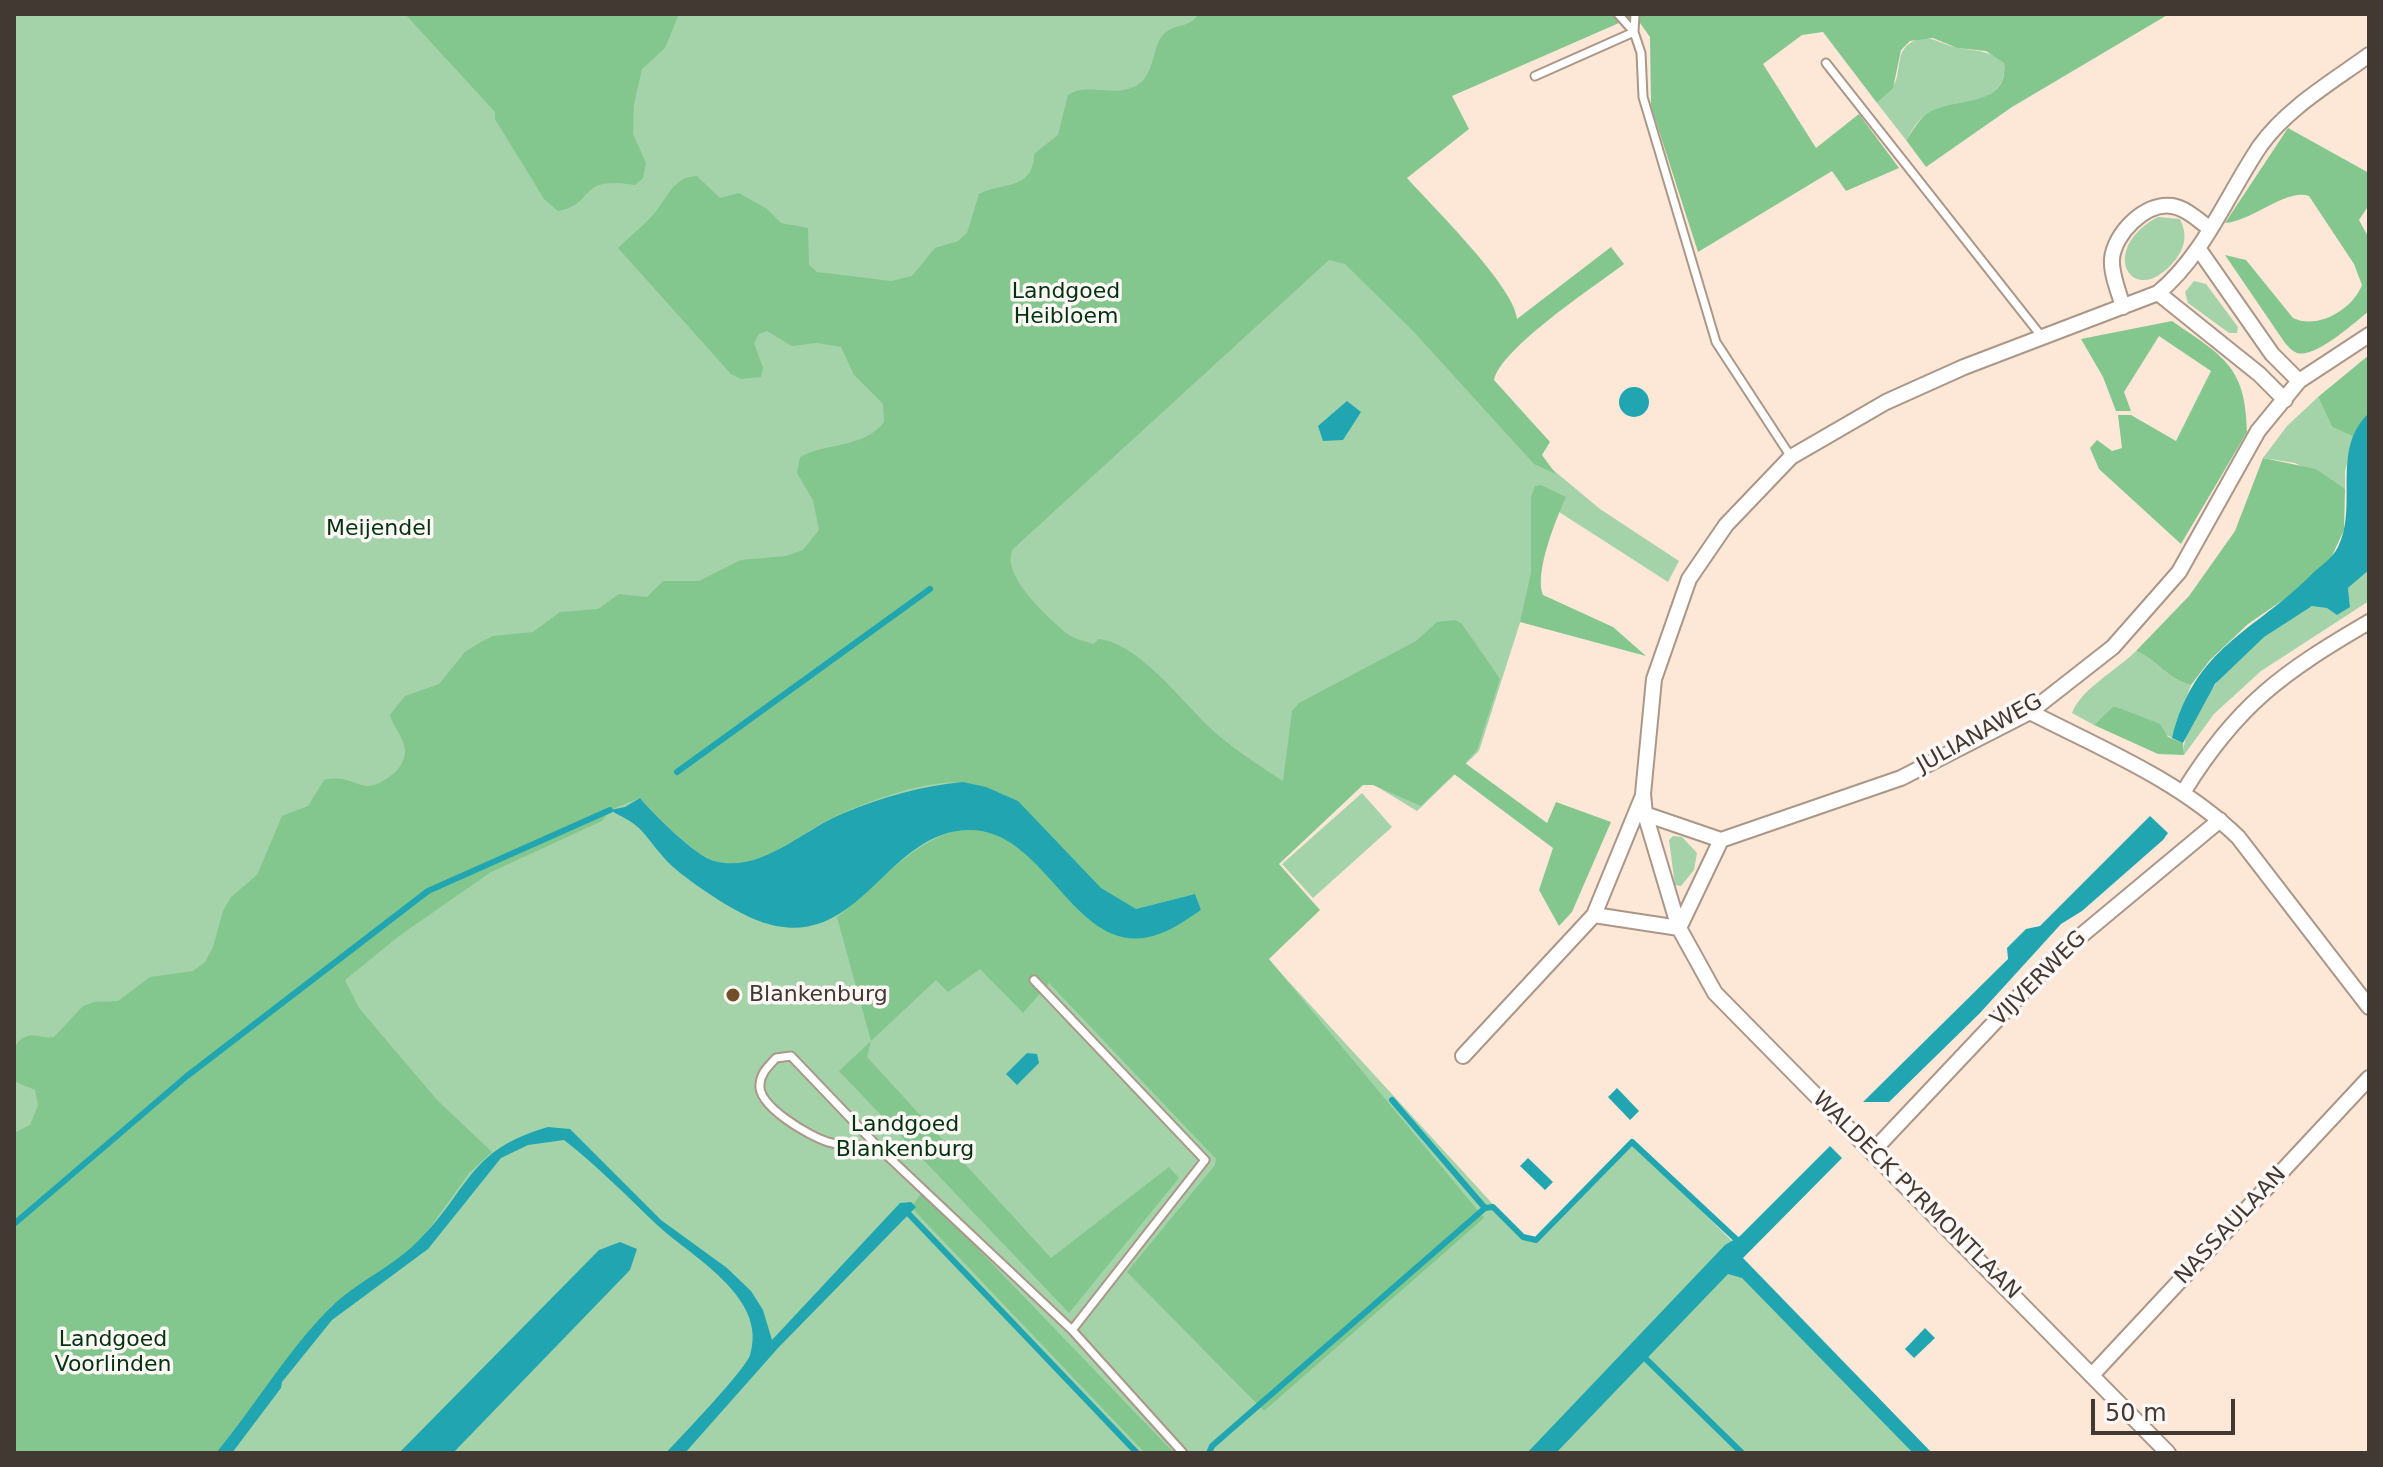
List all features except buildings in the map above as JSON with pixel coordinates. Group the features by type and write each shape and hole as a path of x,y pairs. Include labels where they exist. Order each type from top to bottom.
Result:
{"street":[{"path":"1463,1056 1594,915 1643,794 1654,679 1689,579 1726,525 1791,457 1886,402 2158,293 2180,275 2262,144 2297,108 2369,55"},
{"path":"2123,307 2112,259 2116,243 2133,222 2145,213 2170,205 2184,210 2209,228"},
{"path":"2198,248 2272,354 2299,381"},
{"path":"2158,293 2259,374 2285,400"},
{"name":"JULIANAWEG","path":"1721,840 1901,778 2030,712 2113,647 2179,572 2258,431 2299,381 2369,335"},
{"path":"2184,791 2238,714 2301,661 2369,622"},
{"path":"2030,712 2184,791 2220,820 2238,837 2369,1007"},
{"name":"WALDECK PYRMONTLAAN","path":"1643,794 1645,814 1679,928 1715,993 2168,1453"},
{"path":"1594,915 1679,928 1721,840 1645,814"},
{"name":"VIJVERWEG","path":"1872,1152 2059,954 2220,820"},
{"name":"NASSAULAAN","path":"2092,1375 2369,1078"}],"lane":[{"path":"1618,14 1634,32"},
{"path":"1635,14 1634,32 1641,53 1643,97 1716,342 1791,457"},
{"path":"1535,76 1634,32"},
{"path":"1826,63 2042,337"},
{"path":"1034,980 1205,1160 1072,1330"},
{"path":"878,1147 829,1142 800,1128 766,1103 759,1087 762,1073 776,1058 791,1056 878,1147 1072,1330 1183,1453"}],"green space":[{"path":"14,14 1448,14 1323,170 1540,459 1600,509 1679,561 1668,582 1556,510 1479,751 1417,811 1366,780 1214,900 1523,1237 1536,1240 1632,1142 1734,1243 1747,1273 1924,1453 14,1453"},
{"path":"405,14 679,14 665,48 642,69 634,104 633,134 646,163 643,178 635,185 616,183 595,187 578,203 558,211 544,199 495,119 495,112"},
{"path":"1198,14 2169,14 2012,107 1926,167 1906,140 1916,125 1941,107 1990,94 1998,88 2003,77 2004,63 1986,51 1957,48 1933,38 1910,41 1901,50 1893,88 1877,103 1823,32 1802,35 1763,64 1816,148 1859,114 1899,168 1846,191 1832,171 1698,252 1651,106 1650,37 1635,16 1452,96 1469,129 1407,178 1488,267 1513,305 1517,319 1611,247 1624,264 1513,351 1494,380 1550,442 1542,455 1556,474 1534,464 1414,332 1345,264 1329,260 1013,549 1013,571 1019,583 1060,628 1078,639 1093,644 1099,639 1132,653 1163,679 1218,735 1283,781 1292,711 1299,703 1416,641 1437,622 1455,620 1462,624 1500,679 1477,750 1465,763 1547,823 1556,802 1611,822 1572,912 1559,926 1539,890 1553,848 1454,774 1421,806 1373,785 1363,785 1279,864 1320,910 1269,959 1484,1218 1264,1411 1127,1272 1215,1165 1216,1159 1049,983 1023,1013 980,969 948,992 936,980 871,1041 837,917 896,865 941,836 965,829 989,830 1014,842 1102,929 1173,928 1201,910 1195,894 1136,909 1100,887 1018,811 983,788 966,783 933,784 875,800 826,821 773,852 743,863 729,864 706,857 675,833 640,798 610,810 602,821 491,872 399,936 345,980 359,1008 437,1100 492,1152 469,1173 410,1250 332,1305 216,1453 14,1453 14,1133 30,1125 38,1105 35,1090 14,1081 17,1043 28,1036 54,1037 83,1006 94,1002 118,1001 150,977 193,971 205,962 213,947 223,911 231,897 257,875 282,816 308,806 324,780 345,780 366,786 394,773 402,763 405,750 390,715 405,696 439,684 465,652 493,636 533,632 560,612 598,609 619,594 647,597 663,581 699,581 741,560 786,556 803,550 819,530 813,500 797,473 800,457 866,437 884,422 883,404 854,375 841,347 817,343 792,346 767,331 759,334 754,343 763,368 761,377 741,379 731,374 618,248 651,217 681,180 697,176 720,198 739,193 767,209 781,223 808,228 809,265 817,272 891,281 912,276 935,248 958,241 967,233 979,194 1016,183 1029,174 1034,154 1058,135 1068,95 1076,91 1119,91 1136,86 1151,67 1158,44 1166,32 1191,21"},
{"path":"1922,38 1992,55 2004,63 2003,78 1997,89 1987,96 1945,108 1921,119 1906,140 1877,103 1896,81 1905,48"},
{"path":"2288,128 2369,173 2369,205 2359,220 2369,238 2369,311 2334,339 2303,354 2285,343 2225,255 2246,260 2293,318 2303,321 2334,315 2351,302 2362,285 2354,264 2309,196 2280,200 2247,217 2225,223"},
{"path":"2158,217 2180,219 2184,230 2182,249 2161,274 2147,280 2135,278 2128,271 2125,259 2128,245 2139,230"},
{"path":"2194,281 2206,284 2238,327 2237,333 2229,333 2188,303 2185,292"},
{"path":"2172,321 2228,364 2242,391 2247,432 2181,544 2099,469 2090,448 2097,440 2112,451 2122,448 2118,415 2131,415 2176,441 2211,371 2159,336 2124,392 2131,411 2116,411 2103,377 2081,339"},
{"path":"2369,355 2369,413 2354,437 2332,427 2318,397"},
{"path":"2318,397 2332,427 2354,437 2345,471 2345,489 2295,463 2263,458 2287,426"},
{"path":"2263,458 2316,469 2345,489 2344,530 2331,558 2296,591 2248,624 2210,660 2191,685 2136,651 2189,596 2235,531"},
{"path":"1541,485 1566,497 1544,560 1541,574 1543,595 1613,627 1646,656 1520,622 1531,573 1531,497 1535,486"},
{"path":"2369,570 2369,601 2261,671 2214,714 2184,755 2187,736 2196,714 2230,666 2252,644 2274,626 2313,606 2350,607 2348,588"},
{"path":"2136,651 2175,678 2191,685 2172,738 2115,706 2094,725 2072,713 2091,688"},
{"path":"2114,706 2160,724 2168,737 2183,743 2184,755 2158,754 2094,725"},
{"path":"1362,793 1392,827 1313,898 1282,864"},
{"path":"1673,836 1682,837 1697,853 1694,870 1681,886 1675,885 1669,840"},
{"name":"Landgoed Blankenburg","path":"871,1041 867,1057 1051,1258 1169,1167 1179,1178 1069,1313 839,1071"},
{"path":"922,1193 1174,1453 1145,1453 911,1207"}],"water":[{"path":"1634,387 1645,391 1649,402 1645,413 1634,417 1623,413 1619,402 1623,391"},
{"path":"1347,401 1361,412 1343,440 1323,441 1318,426"},
{"path":"2369,413 2369,570 2348,588 2350,607 2337,615 2327,608 2312,606 2264,637 2215,684 2183,743 2172,738 2182,707 2211,661 2336,551 2344,531 2351,443 2357,427"},
{"path":"963,782 986,787 1018,801 1101,888 1136,909 1195,894 1201,910 1160,934 1126,938 1102,929 1081,912 1020,849 996,835 969,830 940,836 914,850 847,909 822,923 793,928 759,921 713,896 672,866 637,826 610,810 625,807 640,798 697,852 714,861 731,863 765,856 829,820 873,802 917,789"},
{"path":"2150,816 2168,833 2163,840 2082,911 2061,924 1980,1013 1889,1102 1863,1102 2008,959 2007,948 2026,929 2040,926"},
{"path":"1027,1053 1037,1054 1039,1063 1017,1085 1006,1074"},
{"path":"1617,1088 1639,1111 1630,1120 1608,1097"},
{"path":"548,1127 570,1129 661,1220 727,1268 751,1291 763,1310 772,1340 900,1203 911,1202 916,1207 778,1348 685,1453 666,1453 746,1363 753,1334 748,1314 722,1279 564,1140 528,1145 501,1158 428,1249 332,1320 282,1382 281,1388 232,1453 216,1453 300,1342 330,1308 418,1241 485,1160 521,1136"},
{"path":"1830,1146 1842,1158 1743,1258 1932,1453 1913,1453 1742,1278 1728,1274 1556,1453 1527,1453 1725,1245 1740,1236"},
{"path":"1528,1158 1553,1182 1545,1190 1520,1166"},
{"path":"620,1242 637,1249 630,1270 453,1453 399,1453 599,1250"},
{"path":"1925,1328 1935,1338 1914,1358 1905,1349"}],"waterway":[{"path":"677,772 930,589"},
{"path":"14,1224 187,1076 428,891 610,810"},
{"path":"1392,1100 1485,1208"},
{"path":"1209,1453 1212,1446 1485,1208 1493,1207 1523,1237 1536,1240 1632,1142 1737,1240"},
{"path":"906,1211 1137,1453"},
{"path":"1646,1359 1742,1453"}],"place":[{"name":"Blankenburg","path":"733,995"}],"park label":[{"name":"Landgoed Heibloem","path":"1066,304"},
{"name":"Meijendel","path":"379,529"},
{"name":"Landgoed Voorlinden","path":"113,1352"}]}
